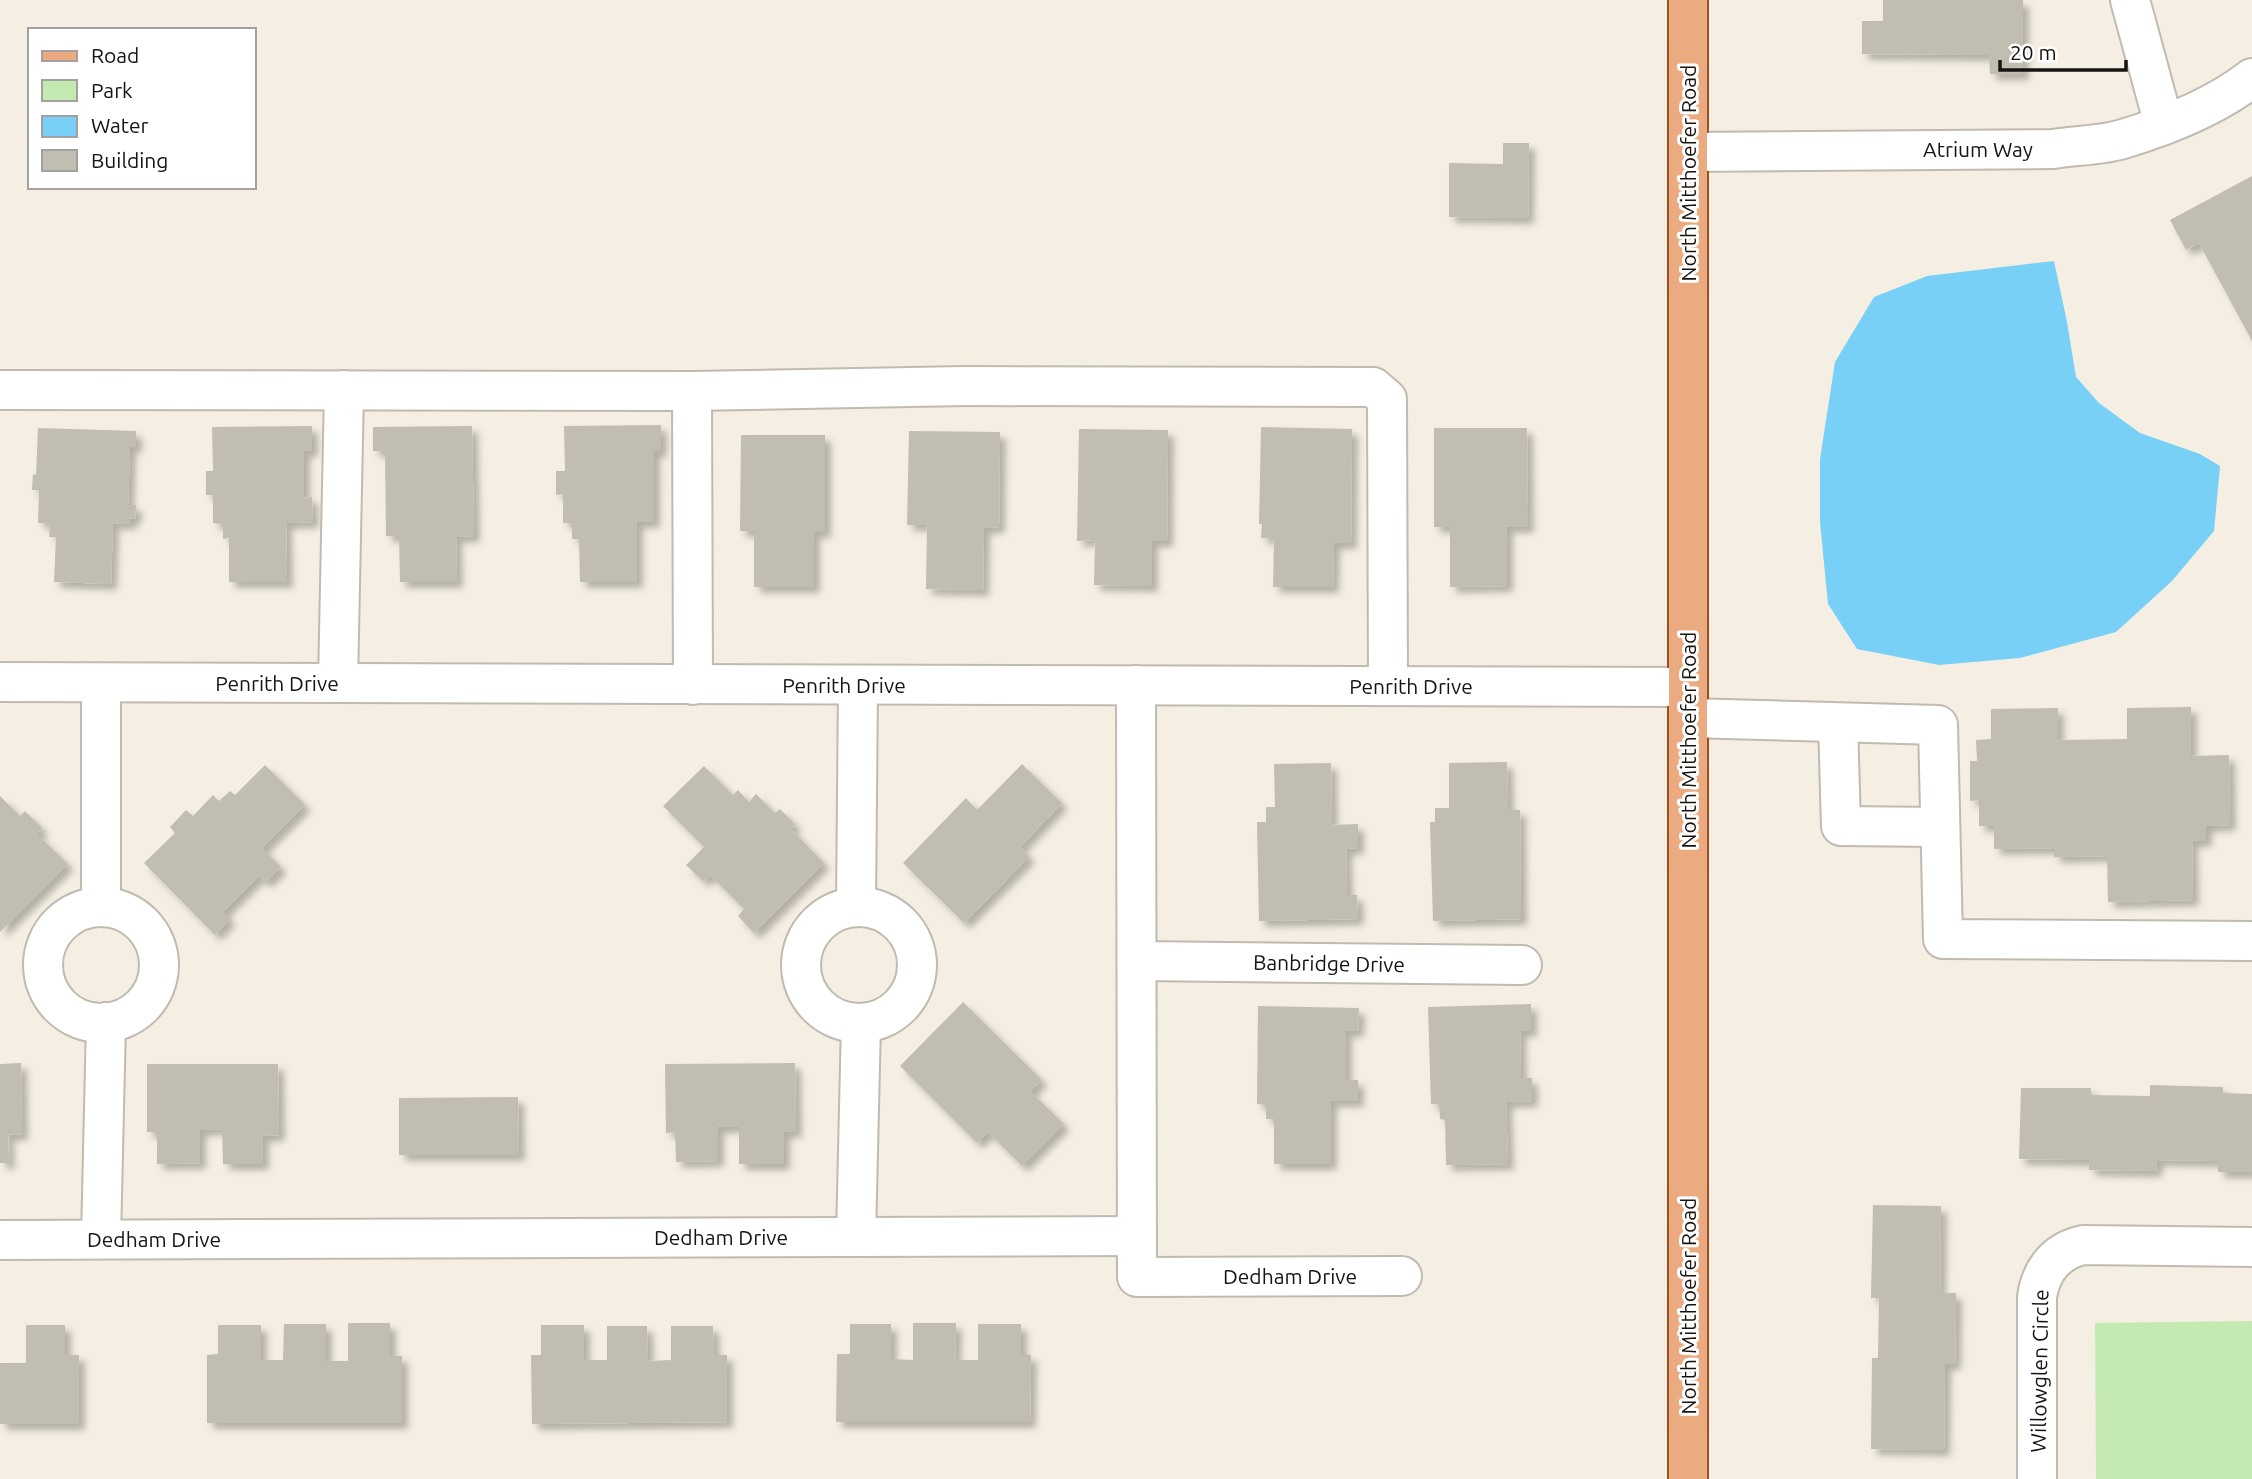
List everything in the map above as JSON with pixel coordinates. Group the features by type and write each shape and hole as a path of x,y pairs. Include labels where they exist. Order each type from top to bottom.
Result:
{"main road":[{"name":"North Mitthoefer Road","path":"1688,0 1688,1479"}],"street":[{"path":"2130,0 2164,125"},
{"name":"Atrium Way","path":"1688,152 2081,147 2122,139 2181,119 2252,78"},
{"path":"0,390 692,391 965,386 1373,387 1387,399 1388,686"},
{"path":"338,683 344,390"},
{"path":"692,391 693,685"},
{"name":"Penrith Drive","path":"0,682 1388,686 1688,703 1838,723 1938,725 1940,827"},
{"path":"101,683 101,907"},
{"path":"856,906 858,685"},
{"path":"1136,685 1137,1236"},
{"path":"1838,723 1841,826 1940,827 1943,939 2252,941"},
{"path":"856,906 874,908 891,915 906,928 915,944 918,962 916,981 908,998 896,1011 879,1020 861,1023 840,1021 823,1011 809,996 802,977 801,957 807,937 819,922 836,910 856,906"},
{"path":"101,907 119,910 136,919 149,932 157,949 160,968 156,986 147,1002 132,1015 115,1022 95,1023 77,1018 60,1006 49,991 43,972 48,944 64,920 82,911 101,907"},
{"name":"Banbridge Drive","path":"1137,961 1522,965"},
{"path":"101,1239 106,1023"},
{"path":"856,1237 861,1023"},
{"name":"Dedham Drive","path":"0,1240 1137,1236 1138,1277 1402,1276"},
{"name":"Willowglen Circle","path":"2037,1479 2037,1297 2046,1268 2054,1259 2072,1247 2083,1245 2252,1247"}],"green space":[{"path":"2252,1321 2252,1479 2096,1479 2095,1323"}],"water":[{"path":"2054,261 2076,377 2099,403 2140,433 2200,454 2220,466 2214,531 2172,581 2116,632 2020,658 1939,665 1857,649 1828,604 1820,522 1820,459 1835,362 1874,297 1927,276"}],"building":[{"path":"1883,0 2023,0 2023,74 1990,74 1989,55 1862,54 1862,21 1883,21"},
{"path":"1503,143 1529,143 1528,218 1449,217 1449,163 1503,164"},
{"path":"2252,176 2252,341 2199,243 2186,250 2170,220"},
{"path":"661,425 661,451 654,451 654,522 637,522 637,582 580,582 579,539 572,539 572,523 563,523 563,494 556,495 556,471 565,471 564,426"},
{"path":"312,426 312,451 304,451 304,498 312,497 313,522 286,523 287,582 229,582 229,538 223,539 223,524 213,523 213,495 206,495 206,471 213,471 212,427"},
{"path":"472,426 474,536 456,537 457,582 400,582 399,536 386,536 385,451 373,451 373,427"},
{"path":"1261,427 1352,429 1351,543 1334,543 1333,587 1273,587 1274,538 1261,538 1262,524 1259,524"},
{"path":"38,428 136,431 136,447 130,447 128,505 136,505 135,519 130,518 130,524 113,523 111,584 54,582 56,537 49,537 50,523 38,523 39,490 32,490 33,474 36,475"},
{"path":"1434,428 1527,428 1528,527 1507,527 1507,586 1450,587 1450,527 1434,527"},
{"path":"1079,429 1168,430 1167,541 1152,541 1152,586 1094,585 1095,540 1077,541"},
{"path":"909,431 1000,432 999,527 984,528 983,590 926,589 927,525 907,525"},
{"path":"741,435 825,435 825,532 814,532 814,587 754,587 754,531 740,531"},
{"path":"2191,707 2191,756 2229,755 2230,825 2206,826 2206,841 2192,841 2193,900 2108,902 2107,856 2054,857 2054,848 1994,849 1994,826 1979,826 1979,800 1970,801 1970,761 1977,761 1976,740 1991,739 1991,709 2058,708 2058,740 2127,739 2127,708"},
{"path":"1507,762 1508,809 1520,810 1521,919 1433,921 1430,822 1435,822 1435,808 1449,808 1449,763"},
{"path":"1331,763 1332,825 1358,824 1358,848 1346,849 1347,895 1357,895 1358,919 1259,921 1257,822 1266,822 1266,807 1275,807 1274,764"},
{"path":"1022,764 1062,803 1020,847 1029,857 964,923 903,863 966,798 977,810"},
{"path":"265,765 305,805 262,848 281,867 266,882 259,876 223,912 230,919 215,935 144,863 175,833 170,827 186,810 193,816 213,795 219,801 230,791 235,795"},
{"path":"704,766 733,795 738,790 749,802 756,794 775,813 780,809 795,824 791,829 824,863 754,933 738,916 744,909 710,875 703,881 686,865 704,847 663,806"},
{"path":"0,796 20,816 25,811 42,828 37,834 68,864 0,932"},
{"path":"963,1002 1042,1080 1030,1091 1064,1124 1022,1166 988,1132 977,1143 900,1066"},
{"path":"1531,1004 1531,1031 1520,1031 1521,1078 1532,1078 1532,1101 1506,1102 1508,1164 1446,1165 1445,1120 1440,1119 1439,1104 1431,1104 1428,1007"},
{"path":"1258,1006 1359,1008 1358,1031 1346,1031 1346,1080 1358,1080 1358,1101 1331,1101 1331,1164 1274,1164 1274,1119 1266,1119 1266,1105 1257,1104"},
{"path":"21,1063 22,1134 8,1135 9,1163 0,1163 0,1064"},
{"path":"795,1063 796,1132 784,1132 784,1164 739,1164 739,1127 718,1127 718,1161 676,1162 675,1132 666,1133 665,1064"},
{"path":"147,1064 278,1064 279,1135 263,1136 263,1164 223,1164 222,1129 200,1130 200,1163 157,1164 157,1132 147,1132"},
{"path":"2150,1085 2223,1087 2223,1093 2252,1094 2252,1172 2218,1172 2218,1161 2157,1160 2156,1171 2089,1170 2089,1160 2019,1159 2021,1088 2091,1088 2091,1095 2150,1096"},
{"path":"518,1097 519,1155 399,1155 399,1098"},
{"path":"1873,1205 1941,1206 1940,1293 1956,1293 1955,1364 1945,1364 1944,1450 1871,1449 1872,1358 1878,1358 1879,1298 1871,1298"},
{"path":"348,1323 390,1323 390,1356 402,1356 402,1423 207,1423 207,1355 218,1354 218,1325 261,1325 261,1360 283,1360 284,1324 326,1324 326,1361 348,1361"},
{"path":"913,1323 956,1323 955,1360 978,1360 978,1324 1021,1324 1021,1355 1031,1355 1030,1422 836,1422 837,1354 850,1354 850,1324 891,1324 891,1359 913,1360"},
{"path":"26,1325 65,1325 65,1355 79,1355 79,1424 0,1424 0,1363 26,1363"},
{"path":"541,1325 584,1325 584,1360 607,1360 607,1326 647,1326 648,1361 671,1360 671,1326 713,1326 714,1355 727,1355 727,1422 532,1424 531,1355 541,1355"}]}
